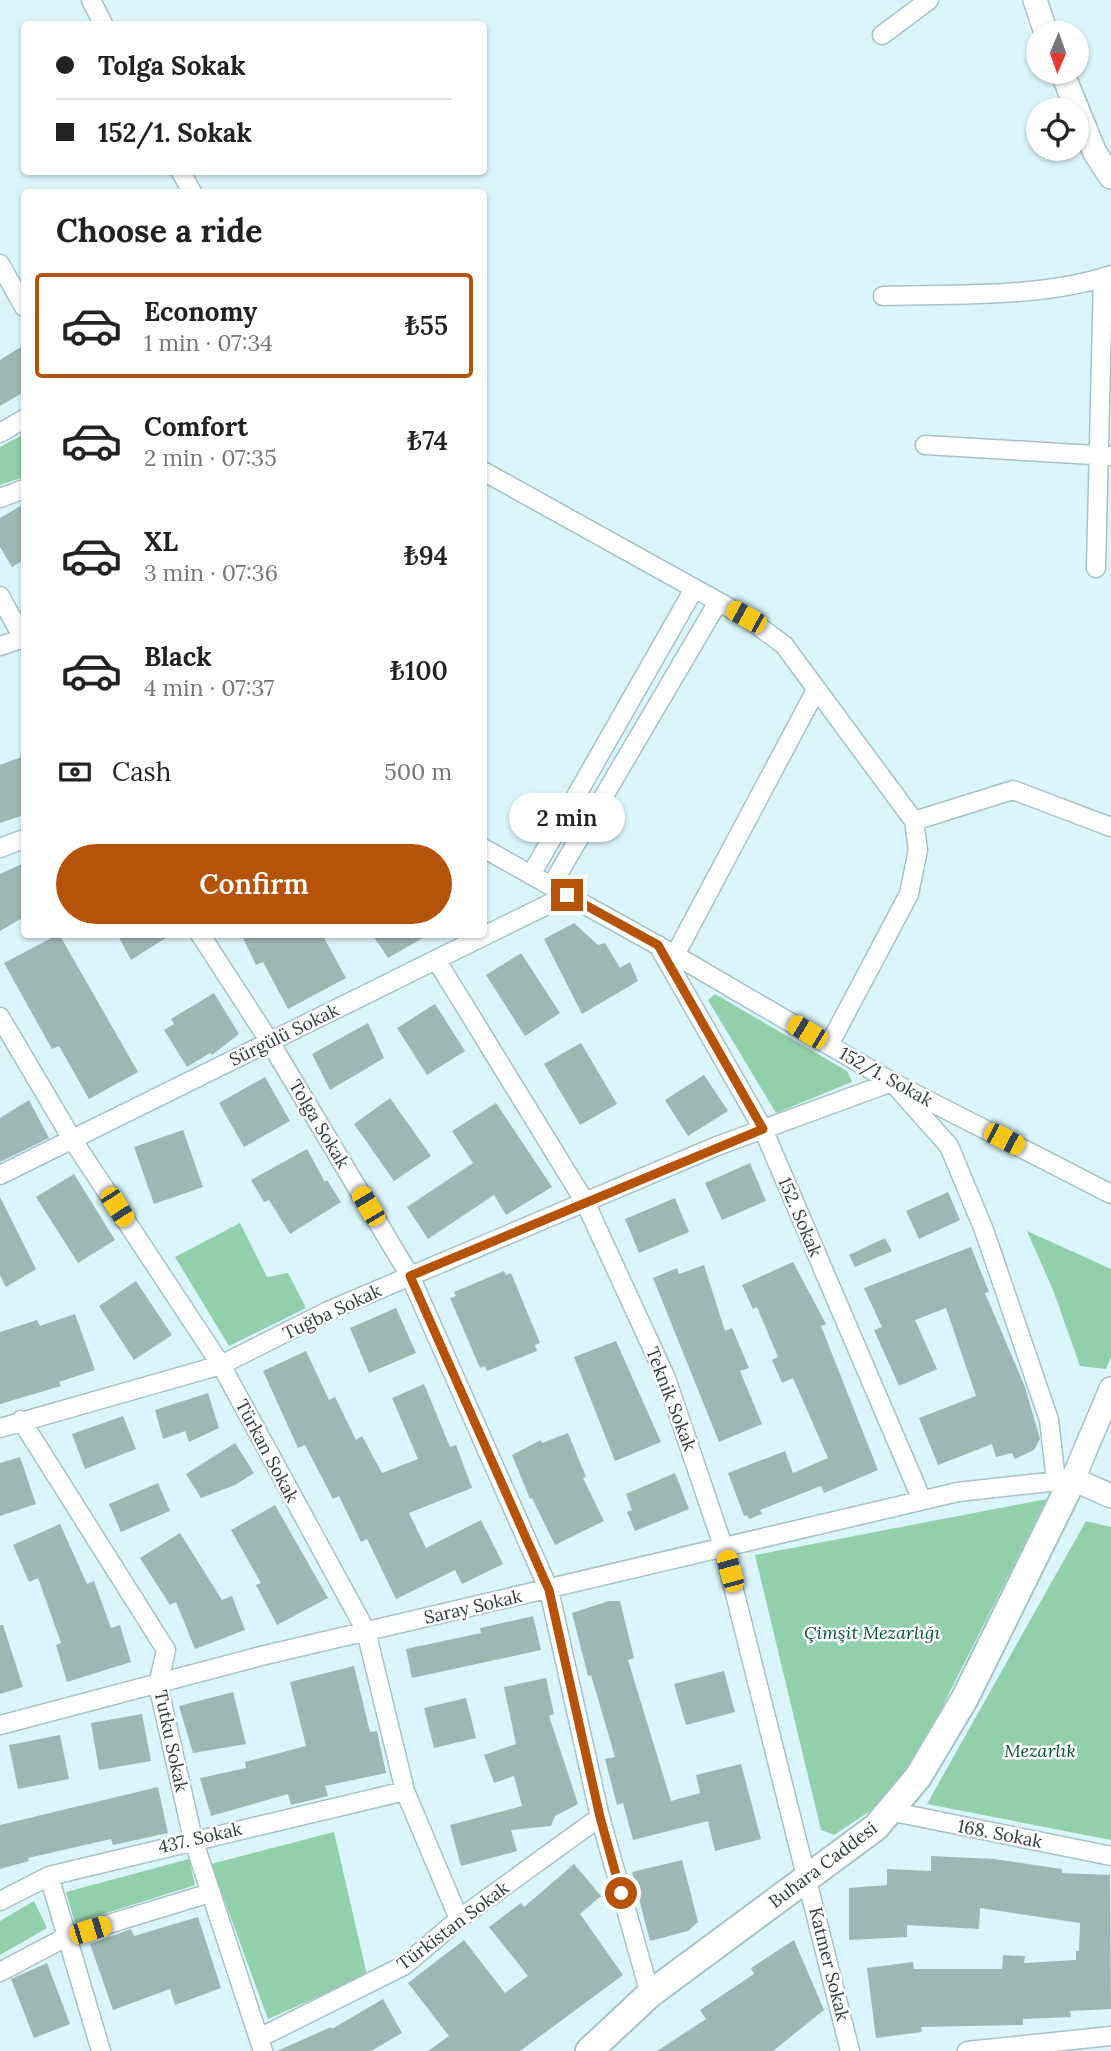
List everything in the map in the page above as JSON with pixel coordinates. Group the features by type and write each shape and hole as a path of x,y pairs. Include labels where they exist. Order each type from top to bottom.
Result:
{"main road":[{"name":"Buhara Caddesi","path":"589,2051 650,1994 876,1827 918,1777 965,1698 1065,1480"}],"street":[{"path":"91,0 102,21"},
{"path":"882,35 929,0"},
{"path":"1035,0 1042,21"},
{"path":"1067,84 1095,153 1111,177"},
{"path":"0,264 21,302"},
{"path":"884,296 990,293 1083,285 1107,277 1105,456 1096,568"},
{"path":"0,433 21,421"},
{"path":"925,445 1105,456"},
{"path":"487,473 718,602 784,645 914,821 918,850 909,894 829,1045"},
{"path":"0,498 21,490"},
{"path":"531,875 694,589"},
{"path":"0,596 21,634"},
{"path":"551,886 718,602"},
{"path":"0,646 21,640"},
{"path":"676,955 816,690"},
{"path":"914,821 1013,790 1111,827"},
{"path":"0,848 21,840"},
{"name":"152/1. Sokak","path":"487,851 676,955 892,1082 1111,1194"},
{"name":"Sürgülü Sokak","path":"487,936 567,895"},
{"name":"Tolga Sokak","path":"203,938 270,1042 410,1276 549,1590 600,1817 650,1994"},
{"name":"Sürgülü Sokak","path":"0,1175 482,938"},
{"name":"152. Sokak","path":"658,945 763,1129 922,1500"},
{"name":"Teknik Sokak","path":"437,961 585,1202 666,1378 723,1546 808,1877"},
{"name":"Türkan Sokak","path":"0,1017 72,1139 221,1366 366,1631 405,1791 459,1919"},
{"path":"892,1082 949,1146 984,1230 1049,1420 1065,1480"},
{"name":"Tuğba Sokak","path":"0,1428 221,1366 328,1311 410,1276 763,1129 892,1082"},
{"path":"1065,1480 1111,1389"},
{"name":"Tutku Sokak","path":"21,1420 166,1650 158,1685 193,1839 261,2044"},
{"path":"1065,1480 1111,1496"},
{"name":"Saray Sokak","path":"0,1725 366,1631 922,1500 958,1492 1065,1480"},
{"name":"437. Sokak","path":"0,1901 49,1875 405,1791"},
{"name":"168. Sokak","path":"889,1811 1111,1856"},
{"name":"Türkistan Sokak","path":"261,2044 405,1965 459,1919 600,1817"},
{"path":"49,1875 101,2051"},
{"name":"Katmer Sokak","path":"808,1877 850,2051"},
{"path":"0,1972 66,1937 210,1893"},
{"path":"967,2051 1111,2036"}],"green space":[{"path":"21,436 21,478 0,485 0,447"},
{"path":"715,994 847,1071 852,1082 776,1113 708,1000"},
{"path":"240,1223 267,1277 288,1273 306,1308 229,1346 175,1257"},
{"path":"1027,1231 1111,1269 1111,1357 1106,1369 1080,1366 1053,1290"},
{"name":"Çimşit Mezarlığı","path":"1047,1499 913,1765 879,1805 834,1835 821,1830 755,1555"},
{"name":"Mezarlık","path":"1086,1521 1111,1527 1111,1840 927,1804"},
{"path":"334,1832 367,1975 268,2019 211,1864"},
{"path":"189,1859 195,1885 75,1923 66,1892"},
{"path":"34,1901 47,1928 0,1955 0,1921"}],"building":[{"path":"21,347 21,394 0,406 0,360"},
{"path":"21,506 21,562 12,567 0,547 0,518"},
{"path":"21,757 21,816 0,823 0,765"},
{"path":"21,864 21,919 0,931 0,874"},
{"path":"574,923 598,945 605,943 620,968 630,962 638,981 582,1014 544,939"},
{"path":"51,938 61,938 138,1072 89,1099 59,1046 52,1049 4,963"},
{"path":"119,938 166,938 131,960"},
{"path":"243,938 324,938 346,978 288,1009 263,962 256,965"},
{"path":"375,938 423,938 388,958"},
{"path":"521,953 560,1013 525,1036 486,975"},
{"path":"214,993 239,1034 212,1055 210,1053 187,1067 164,1030 174,1024 171,1019"},
{"path":"435,1004 465,1051 427,1075 397,1028"},
{"path":"368,1023 384,1058 330,1090 312,1054"},
{"path":"581,1043 617,1104 580,1125 544,1064"},
{"path":"704,1075 728,1111 688,1136 665,1100"},
{"path":"265,1077 290,1121 244,1147 219,1103"},
{"path":"390,1098 431,1156 394,1181 354,1124"},
{"path":"29,1100 49,1138 0,1162 0,1118"},
{"path":"496,1103 552,1187 506,1215 494,1195 428,1239 407,1207 473,1163 452,1131"},
{"path":"183,1130 203,1187 154,1204 134,1147"},
{"path":"307,1149 325,1182 327,1180 341,1202 290,1234 269,1200 264,1202 251,1180"},
{"path":"750,1163 766,1201 722,1220 705,1183"},
{"path":"74,1174 115,1240 78,1263 36,1197"},
{"path":"948,1192 960,1220 919,1239 906,1211"},
{"path":"0,1197 36,1269 6,1287 0,1275"},
{"path":"675,1198 689,1232 639,1253 625,1219"},
{"path":"885,1238 892,1251 855,1267 849,1255"},
{"path":"971,1247 989,1292 985,1293 1025,1387 1040,1439 1034,1450 1015,1459 1012,1453 996,1457 992,1444 938,1465 919,1418 976,1396 946,1308 915,1320 937,1369 899,1386 874,1330 882,1327 864,1288"},
{"path":"793,1262 826,1324 821,1326 878,1470 824,1493 821,1486 760,1510 762,1514 749,1519 747,1515 744,1516 728,1473 785,1451 793,1473 828,1458 793,1378 782,1383 772,1360 778,1357 757,1307 753,1309 742,1285"},
{"path":"704,1265 725,1331 732,1328 749,1368 740,1371 762,1424 719,1442 653,1278 677,1268 679,1274"},
{"path":"504,1271 506,1275 511,1273 540,1343 535,1345 537,1351 487,1371 485,1366 480,1368 450,1298 456,1296 454,1292"},
{"path":"136,1281 172,1335 134,1360 99,1306"},
{"path":"396,1308 416,1353 369,1373 350,1328"},
{"path":"75,1314 95,1370 59,1382 61,1386 0,1404 0,1332 37,1320 40,1326"},
{"path":"616,1341 661,1442 615,1461 574,1357"},
{"path":"306,1351 329,1400 335,1397 356,1440 362,1436 382,1473 418,1459 392,1398 424,1384 450,1447 456,1445 472,1488 409,1513 426,1548 481,1520 503,1564 462,1584 455,1570 396,1599 367,1539 361,1542 339,1496 333,1499 305,1445 298,1448 263,1371"},
{"path":"208,1393 219,1428 189,1442 185,1431 163,1439 155,1410"},
{"path":"123,1416 136,1449 85,1469 72,1434"},
{"path":"568,1433 586,1477 583,1478 604,1521 555,1545 532,1498 530,1499 512,1455 541,1440 542,1443"},
{"path":"235,1443 254,1473 235,1485 201,1498 186,1474"},
{"path":"20,1457 36,1504 0,1516 0,1463"},
{"path":"675,1473 689,1509 635,1531 627,1512 632,1510 626,1494"},
{"path":"158,1483 170,1511 121,1532 109,1504"},
{"path":"275,1505 328,1598 277,1625 256,1585 261,1583 231,1530"},
{"path":"60,1524 87,1584 94,1581 111,1628 120,1625 131,1662 67,1682 56,1645 61,1643 38,1578 29,1582 13,1545"},
{"path":"180,1533 222,1600 232,1596 245,1630 195,1649 176,1602 170,1605 140,1558"},
{"path":"609,1601 620,1601 634,1658 628,1660 671,1801 700,1793 696,1775 741,1764 761,1839 715,1851 708,1821 633,1840 623,1803 617,1805 605,1759 615,1757 591,1675 588,1676 572,1613"},
{"path":"533,1616 541,1650 412,1678 406,1649 481,1633 480,1628"},
{"path":"0,1625 3,1625 23,1687 0,1694"},
{"path":"354,1666 370,1732 377,1731 386,1773 325,1786 328,1796 291,1805 288,1794 211,1816 200,1778 246,1768 245,1762 306,1746 290,1682"},
{"path":"724,1671 735,1712 686,1725 674,1684"},
{"path":"546,1678 554,1714 549,1716 578,1804 555,1816 551,1826 511,1830 517,1851 461,1866 450,1825 522,1806 514,1776 494,1783 484,1755 516,1744 504,1687"},
{"path":"233,1692 246,1744 193,1753 179,1706"},
{"path":"466,1698 476,1738 434,1748 424,1708"},
{"path":"142,1714 151,1761 99,1770 91,1723"},
{"path":"60,1735 69,1779 18,1789 9,1745"},
{"path":"158,1787 168,1833 113,1845 111,1839 28,1858 29,1861 0,1869 0,1825"},
{"path":"931,1856 994,1859 1062,1869 1062,1873 1110,1875 1111,2009 1070,2011 1071,2017 1023,2019 1023,2025 921,2027 922,2032 876,2038 867,1968 913,1962 914,1969 1002,1969 1003,1955 1025,1956 1024,1963 1076,1960 1076,1951 1079,1951 1080,1923 980,1908 979,1929 907,1925 907,1937 849,1940 849,1888 887,1885 887,1869 931,1871"},
{"path":"682,1860 698,1922 688,1931 650,1941 632,1872"},
{"path":"574,1864 601,1896 580,1914 623,1975 520,2051 428,2051 449,2036 408,1983 464,1940 505,1993 528,1976 489,1927 521,1903 524,1907"},
{"path":"198,1917 221,1988 175,2005 170,1989 113,2010 90,1944 131,1929 134,1936"},
{"path":"794,1940 824,2010 773,2051 657,2051 706,2019 700,2010 754,1974 751,1968"},
{"path":"47,1963 70,2024 34,2038 11,1979"},
{"path":"383,1999 402,2033 371,2051 277,2051 331,2027 332,2029"}],"route":[{"path":"567,895 658,945 763,1129 410,1276 549,1590 600,1817 621,1893"}]}
